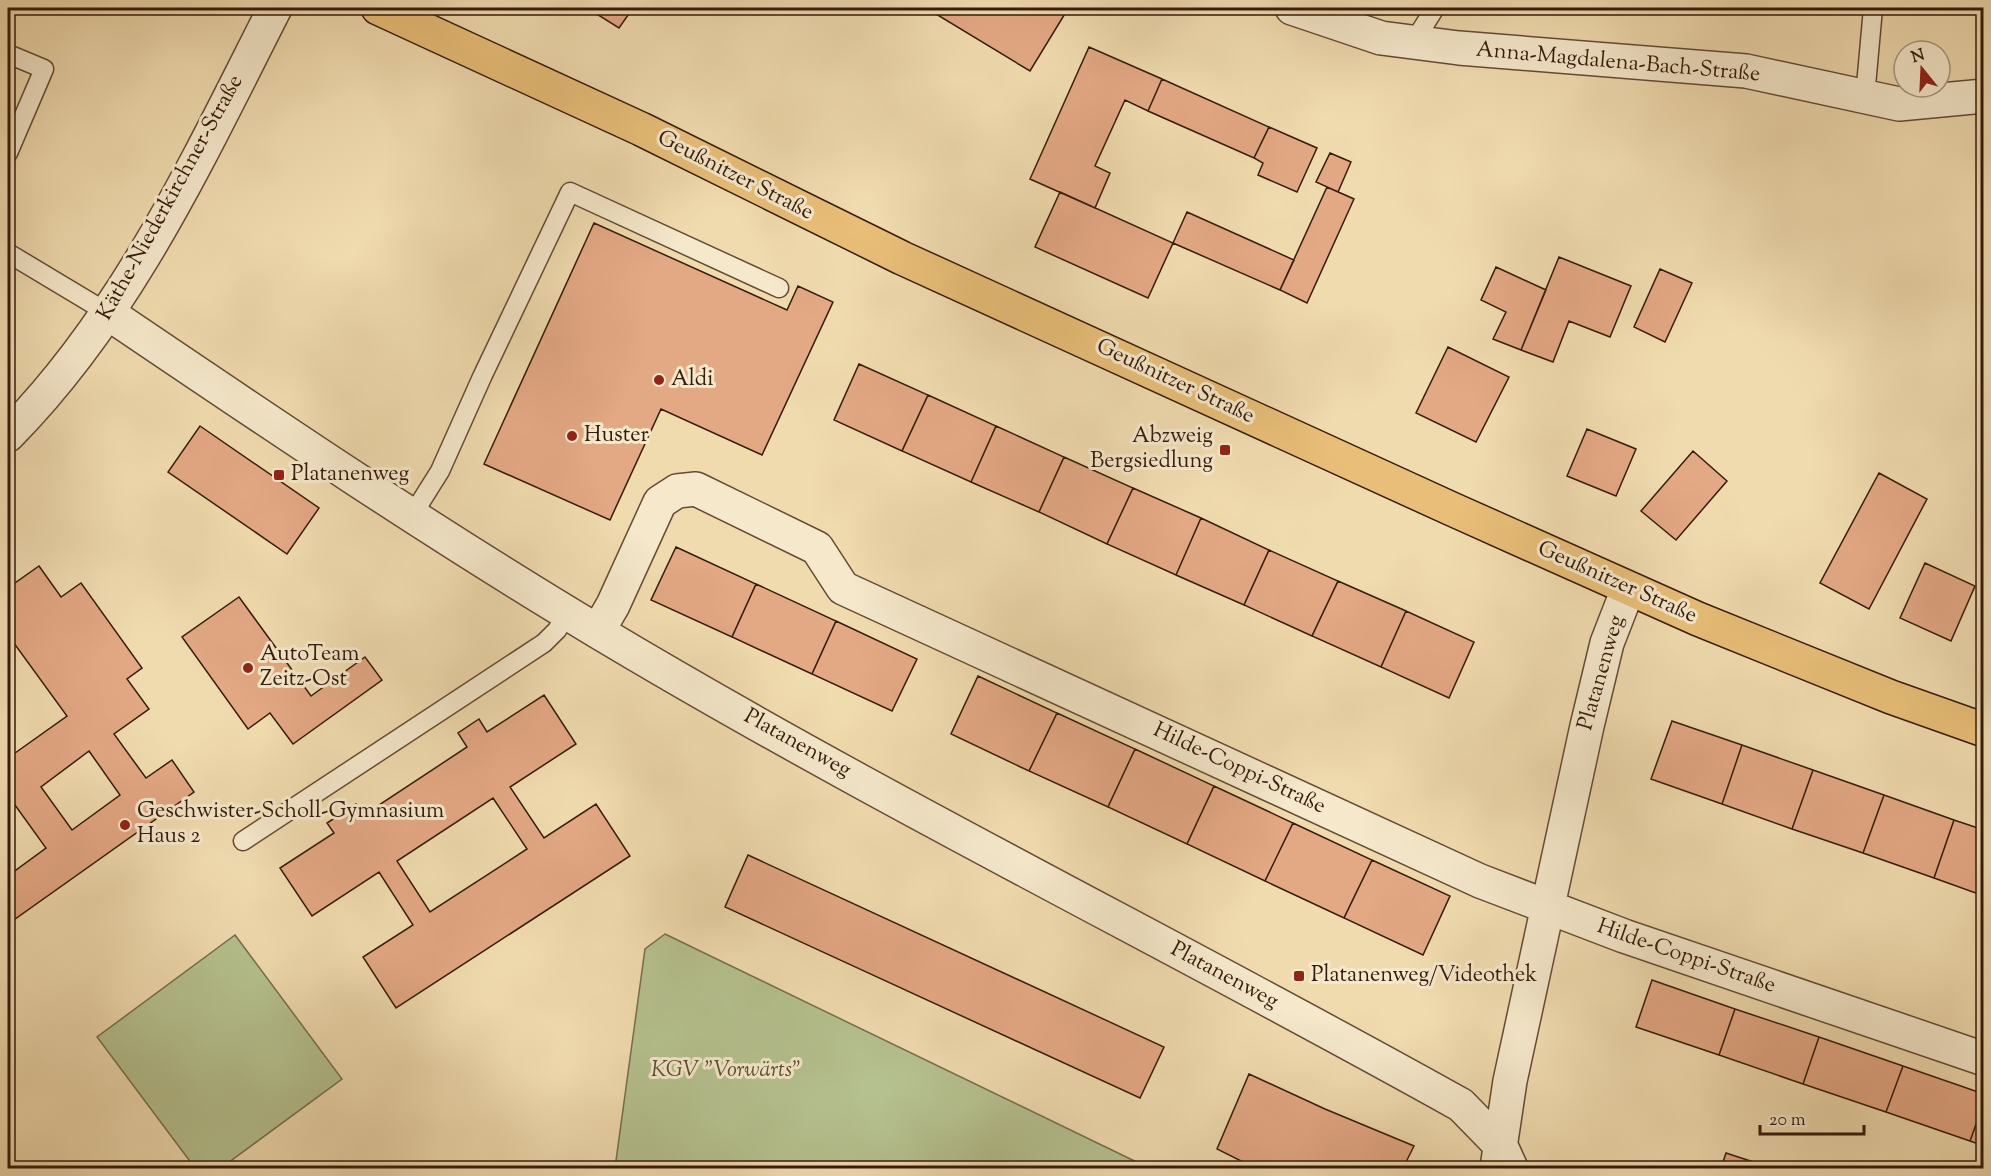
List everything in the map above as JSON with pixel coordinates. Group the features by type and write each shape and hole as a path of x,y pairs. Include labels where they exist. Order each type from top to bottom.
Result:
{"main road":[{"name":"Geußnitzer Straße","path":"378,8 641,129 902,258 1628,589 1890,697 1983,730"}],"street":[{"name":"Käthe-Niederkirchner-Straße","path":"8,435 51,388 108,314 179,193 275,8"},
{"name":"Anna-Magdalena-Bach-Straße","path":"1292,8 1381,38 1464,49 1746,71 1899,104 1983,96"},
{"name":"Platanenweg","path":"108,314 263,418 598,631 802,748 1461,1105 1503,1161"},
{"name":"Hilde-Coppi-Straße","path":"598,631 613,605 660,502 677,491 696,489 817,548 843,588 1469,876 1546,907 1983,1059"},
{"name":"Platanenweg","path":"1503,1161 1510,1081 1546,907 1602,662 1628,589"}],"lane":[{"path":"1413,42 1435,8"},
{"path":"1865,97 1873,8"},
{"path":"8,54 44,69 8,153"},
{"path":"413,514 440,471 570,192 779,288"},
{"path":"8,254 108,314"},
{"path":"243,841 544,643 557,630 568,613"}],"green space":[{"name":"KGV \"Vorwärts\"","path":"665,934 1149,1168 615,1168 645,949"},
{"path":"235,935 342,1079 221,1168 195,1168 97,1037"}],"building":[{"path":"587,8 633,8 619,28"},
{"path":"926,8 1058,8 1066,12 1030,71"},
{"path":"1089,47 1162,79 1148,111 1125,100 1095,166 1110,173 1095,208 1030,179"},
{"path":"1162,79 1269,127 1254,158 1148,111"},
{"path":"1269,127 1317,148 1297,192 1258,175 1263,163 1254,158"},
{"path":"1330,153 1351,162 1338,192 1316,182"},
{"path":"1327,187 1354,199 1307,303 1280,290"},
{"path":"1060,192 1173,243 1148,298 1035,247"},
{"path":"1187,212 1294,260 1280,290 1173,243"},
{"name":"Aldi","path":"594,223 787,310 798,286 833,302 762,455 661,409 610,520 484,464"},
{"path":"1559,257 1631,286 1610,337 1569,321 1553,362 1521,350"},
{"path":"1496,267 1546,290 1521,350 1493,339 1506,312 1481,300"},
{"path":"1660,269 1692,283 1665,342 1634,327"},
{"path":"1448,347 1509,377 1476,442 1416,413"},
{"path":"859,364 928,395 902,451 834,420"},
{"path":"928,395 996,426 971,482 902,451"},
{"path":"200,426 319,508 287,554 168,472"},
{"path":"996,426 1064,457 1039,512 971,482"},
{"path":"1587,429 1636,449 1616,496 1567,476"},
{"path":"1693,451 1727,481 1676,540 1641,511"},
{"path":"1064,457 1133,488 1107,544 1039,512"},
{"path":"1879,473 1927,499 1869,609 1820,583"},
{"path":"1133,488 1201,518 1176,575 1107,544"},
{"path":"1201,518 1269,550 1244,605 1176,575"},
{"path":"676,547 756,584 732,637 651,600"},
{"path":"1269,550 1338,581 1312,636 1244,605"},
{"path":"1925,563 1975,586 1951,641 1900,618"},
{"path":"39,566 61,597 81,583 142,668 127,679 149,709 114,734 146,778 172,760 194,792 8,924 8,876 46,848 15,805 8,810 8,742 15,753 67,716 11,639 8,641 8,588","holes":["89,751 120,795 72,830 41,787"]},
{"path":"1338,581 1406,611 1381,667 1312,636"},
{"path":"756,584 836,621 812,674 732,637"},
{"name":"AutoTeam Zeitz-Ost","path":"239,597 311,696 365,657 382,680 293,744 270,713 248,729 182,637"},
{"path":"1406,611 1474,642 1449,698 1381,667"},
{"path":"836,621 917,659 892,711 812,674"},
{"path":"978,676 1057,713 1029,771 951,734"},
{"path":"544,695 576,744 510,787 544,838 596,804 630,856 396,1008 363,957 413,925 379,872 312,916 280,868 334,833 327,823 356,804 364,815 467,747 458,733 479,719 487,732","holes":["493,798 527,849 430,912 397,861"]},
{"path":"1057,713 1135,749 1108,807 1029,771"},
{"path":"1672,721 1742,745 1722,804 1651,779"},
{"path":"1742,745 1813,770 1792,829 1722,804"},
{"path":"1135,749 1214,786 1187,844 1108,807"},
{"path":"1813,770 1884,795 1863,853 1792,829"},
{"path":"1214,786 1293,823 1265,881 1187,844"},
{"path":"1884,795 1954,820 1934,878 1863,853"},
{"path":"1954,820 1984,830 1984,896 1934,878"},
{"path":"1293,823 1372,860 1344,918 1265,881"},
{"path":"748,855 1164,1047 1140,1098 725,907"},
{"path":"1372,860 1450,896 1423,955 1344,918"},
{"path":"1652,980 1735,1009 1719,1055 1636,1027"},
{"path":"1735,1009 1819,1037 1803,1084 1719,1055"},
{"path":"1819,1037 1903,1066 1886,1112 1803,1084"},
{"path":"1903,1066 1984,1094 1984,1102 1970,1141 1886,1112"},
{"path":"1249,1074 1414,1146 1403,1168 1305,1168 1299,1166 1298,1168 1255,1168 1217,1149"},
{"path":"1984,1102 1984,1146 1970,1141"},
{"path":"1726,1153 1772,1168 1721,1168"}],"place":[{"name":"Aldi","path":"659,380"},
{"name":"Huster","path":"572,436"},
{"name":"Abzweig Bergsiedlung","path":"1225,450"},
{"name":"Platanenweg","path":"279,475"},
{"name":"AutoTeam Zeitz-Ost","path":"248,668"},
{"name":"Geschwister-Scholl-Gymnasium Haus 2","path":"125,825"},
{"name":"Platanenweg/Videothek","path":"1299,976"}]}
